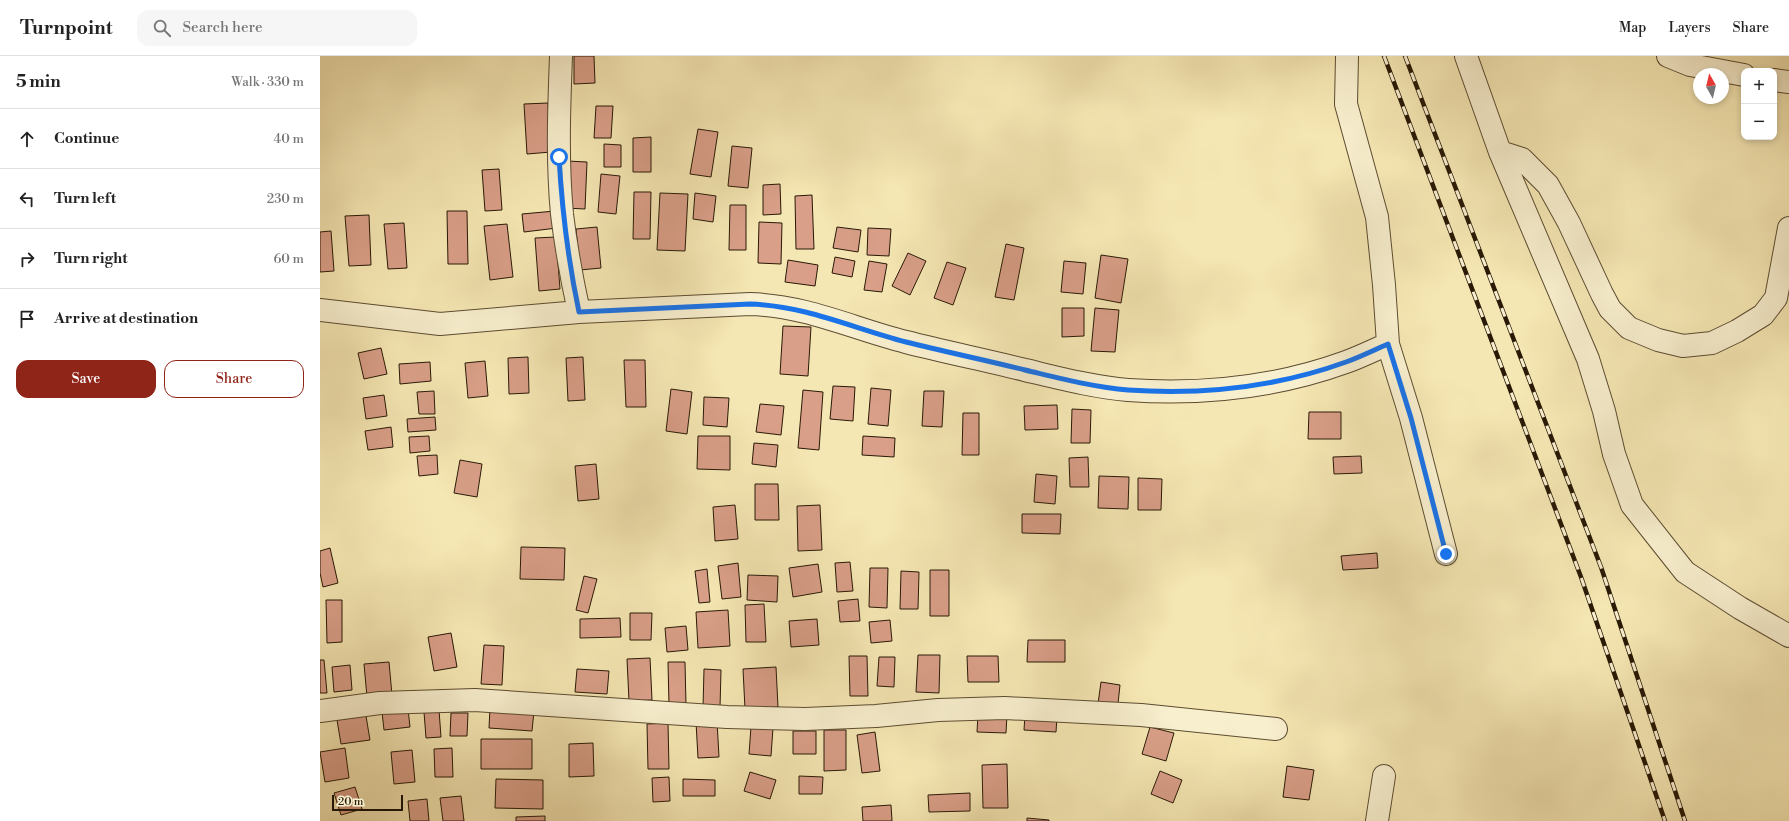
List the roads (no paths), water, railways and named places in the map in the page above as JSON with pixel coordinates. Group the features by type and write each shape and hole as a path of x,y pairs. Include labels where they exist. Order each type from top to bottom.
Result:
{"street":[{"path":"561,56 559,157 562,213 570,268 579,312"},
{"path":"1347,56 1346,104 1377,217 1388,344 1411,418 1446,554"},
{"path":"1466,56 1500,152 1588,359 1604,411 1614,454 1632,505 1685,572 1740,608 1789,636"},
{"path":"1668,56 1690,65 1741,75"},
{"path":"1777,80 1789,82"},
{"path":"1500,152 1522,159 1548,185 1569,223 1610,309 1629,328 1658,340 1683,346 1712,343 1737,331 1763,315 1776,298 1789,228"},
{"path":"320,310 440,324 579,312 774,304 824,316 904,341 1080,383 1127,390 1174,392 1259,384 1301,375 1346,362 1388,344"},
{"path":"320,711 380,704 475,700 727,717 805,719 876,716 938,710 1005,708 1141,715 1276,728"},
{"path":"1377,821 1384,776"}],"railway":[{"path":"1384,56 1581,577 1665,821"},
{"path":"1405,56 1601,567 1685,821"}]}
